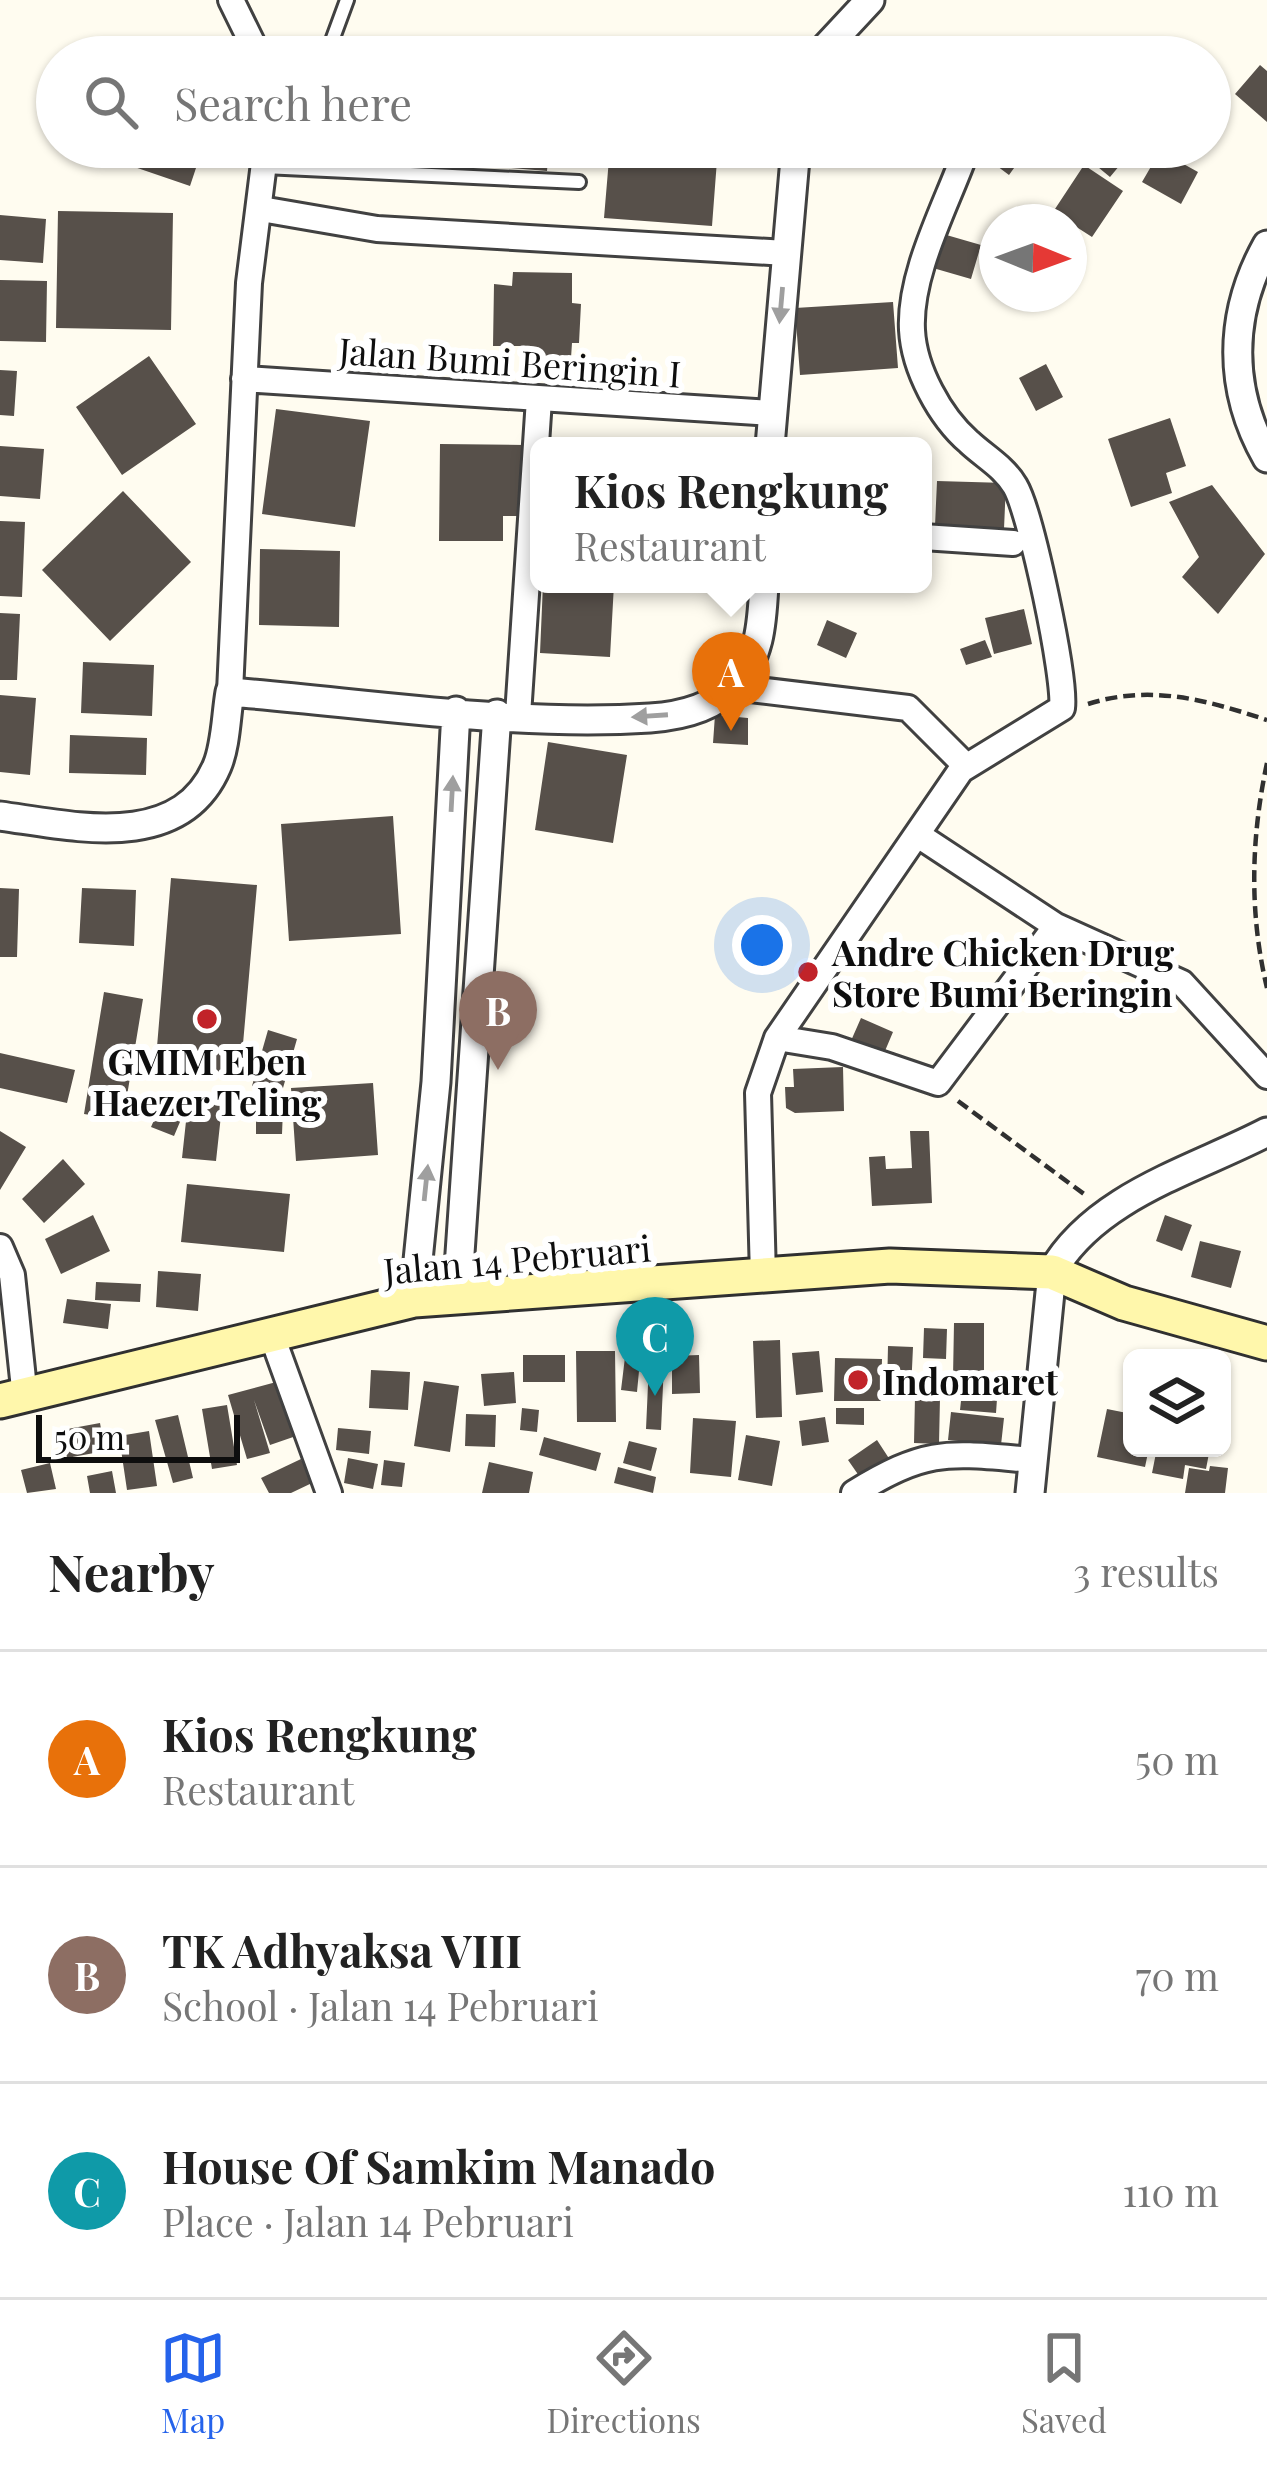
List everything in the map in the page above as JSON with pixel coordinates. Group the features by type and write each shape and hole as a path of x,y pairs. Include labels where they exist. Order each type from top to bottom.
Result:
{"main road":[{"name":"Jalan 14 Pebruari","path":"12,1399 414,1300 890,1266 1052,1272"},
{"path":"1052,1272 1124,1303 1267,1343"}],"street":[{"path":"231,0 249,36"},
{"path":"837,36 870,0"},
{"path":"0,816 106,831 176,814 195,799 217,765 230,692 249,283 266,168"},
{"path":"770,437 794,168"},
{"path":"763,1276 758,1093 777,1038 965,766 1060,714 1063,690 1022,501 996,464 954,427 929,388 912,336 912,311 960,168"},
{"path":"261,209 377,229 786,253"},
{"path":"1267,245 1243,303 1237,358 1246,420 1267,458"},
{"name":"Jalan Bumi Beringin I","path":"244,380 771,413"},
{"path":"535,437 539,399"},
{"path":"458,1297 485,882 508,714 530,490"},
{"path":"932,538 1013,543"},
{"path":"230,692 508,714 649,718 688,712 733,687 757,647 763,593"},
{"path":"733,687 908,708 965,766"},
{"path":"414,1300 436,1082 456,711"},
{"path":"917,835 1056,926 1182,983 1267,1076"},
{"path":"448,879 485,882"},
{"path":"777,1038 832,1047 938,1083 1056,926"},
{"path":"436,1082 472,1084"},
{"path":"1030,1493 1052,1272 1065,1249 1108,1211 1267,1132"},
{"path":"0,1247 12,1275 12,1399"},
{"path":"272,1336 329,1493"},
{"path":"854,1493 917,1458 945,1452 1033,1460"}],"lane":[{"path":"334,36 347,0"},
{"path":"412,168 579,182"}],"path":[{"path":"1060,714 1118,694 1190,695 1267,720"},
{"path":"1267,763 1253,858 1255,914 1267,988"},
{"path":"938,1083 977,1118 1108,1211"}],"building":[{"path":"1260,65 1267,71 1267,122 1235,94"},
{"path":"137,168 196,168 190,186"},
{"path":"608,168 716,168 712,226 604,218"},
{"path":"1082,168 1123,191 1092,237 1087,234 1087,204 1058,204"},
{"path":"1150,168 1198,172 1181,204 1142,182"},
{"path":"58,211 173,213 171,330 56,328"},
{"path":"0,215 46,219 43,263 0,260"},
{"path":"943,234 979,244 971,279 933,268"},
{"path":"513,272 572,273 572,303 581,304 579,343 572,343 571,358 527,358 528,346 493,346 494,284 512,286"},
{"path":"0,280 47,281 46,342 0,341"},
{"path":"893,302 898,368 800,375 795,308"},
{"path":"149,356 196,424 122,475 76,407"},
{"path":"1046,364 1063,397 1036,411 1019,378"},
{"path":"0,370 17,371 14,416 0,415"},
{"path":"276,409 370,421 355,527 262,514"},
{"path":"1170,418 1186,466 1166,473 1172,493 1131,507 1108,439"},
{"path":"440,444 524,445 523,516 503,516 503,541 439,541"},
{"path":"0,446 44,449 40,499 0,496"},
{"path":"937,481 1006,483 1004,529 935,526"},
{"path":"1212,485 1265,554 1218,614 1182,577 1199,557 1169,502"},
{"path":"123,491 191,562 110,641 42,570"},
{"path":"0,521 25,522 22,597 0,596"},
{"path":"260,549 340,551 339,627 259,625"},
{"path":"543,593 614,593 610,657 540,653"},
{"path":"1024,609 1032,644 994,654 985,618"},
{"path":"0,613 20,614 17,680 0,680"},
{"path":"827,620 857,633 846,658 817,645"},
{"path":"985,640 992,657 966,665 960,649"},
{"path":"83,662 154,665 152,716 81,713"},
{"path":"0,695 36,698 30,775 0,772"},
{"path":"715,715 748,718 748,745 713,743"},
{"path":"70,735 147,738 146,775 69,773"},
{"path":"548,742 627,755 613,843 535,830"},
{"path":"393,816 401,934 289,941 281,824"},
{"path":"171,878 257,885 240,1078 155,1071"},
{"path":"0,888 19,889 17,957 0,957"},
{"path":"82,888 136,890 134,946 79,943"},
{"path":"104,992 143,999 123,1120 84,1114"},
{"path":"861,1018 893,1032 882,1058 850,1043"},
{"path":"268,1030 297,1039 281,1095 252,1086"},
{"path":"0,1053 75,1070 67,1103 0,1088"},
{"path":"843,1067 844,1111 795,1113 786,1108 785,1087 794,1087 793,1069"},
{"path":"373,1083 378,1155 296,1161 291,1088"},
{"path":"166,1093 222,1106 216,1161 182,1158 188,1103 174,1136 151,1127"},
{"path":"256,1109 283,1109 282,1134 256,1134"},
{"path":"0,1131 26,1147 0,1190"},
{"path":"910,1131 929,1131 932,1203 872,1206 869,1157 885,1156 886,1169 912,1168"},
{"path":"63,1159 85,1184 44,1223 22,1199"},
{"path":"187,1184 290,1194 284,1252 181,1242"},
{"path":"93,1215 110,1251 61,1274 45,1239"},
{"path":"1165,1215 1192,1225 1182,1251 1156,1241"},
{"path":"1200,1241 1241,1251 1231,1288 1191,1277"},
{"path":"158,1271 201,1274 198,1311 156,1307"},
{"path":"96,1282 141,1284 140,1302 95,1300"},
{"path":"67,1299 111,1304 108,1329 63,1323"},
{"path":"954,1323 984,1323 984,1378 953,1377"},
{"path":"924,1328 947,1329 946,1359 923,1358"},
{"path":"780,1340 782,1417 756,1418 753,1341"},
{"path":"888,1346 913,1347 911,1390 887,1389"},
{"path":"626,1349 641,1350 637,1392 621,1390"},
{"path":"576,1351 615,1351 616,1422 577,1422"},
{"path":"819,1351 823,1392 796,1395 792,1353"},
{"path":"523,1355 565,1355 565,1382 523,1382"},
{"path":"699,1355 700,1393 672,1394 672,1356"},
{"name":"Indomaret","path":"835,1358 882,1359 881,1401 834,1401"},
{"path":"649,1363 664,1363 661,1430 646,1429"},
{"path":"371,1370 410,1372 408,1410 369,1408"},
{"path":"514,1372 516,1403 484,1406 481,1374"},
{"path":"280,1381 299,1435 270,1445 254,1400 270,1453 247,1459 228,1395"},
{"path":"424,1381 459,1386 450,1452 414,1446"},
{"path":"963,1382 998,1385 996,1413 960,1410"},
{"path":"915,1397 940,1398 939,1444 914,1443"},
{"path":"227,1405 237,1465 212,1469 202,1409"},
{"path":"522,1408 539,1410 537,1432 520,1430"},
{"path":"836,1408 864,1408 864,1425 836,1424"},
{"path":"1107,1409 1123,1412 1123,1457 1147,1457 1145,1467 1097,1457"},
{"path":"951,1412 1004,1418 1001,1445 948,1440"},
{"path":"466,1414 496,1415 495,1447 465,1446"},
{"path":"178,1415 193,1478 173,1483 155,1420"},
{"path":"825,1417 829,1442 802,1446 799,1421"},
{"path":"693,1418 736,1421 731,1477 690,1473"},
{"path":"100,1423 105,1451 67,1458 62,1430"},
{"path":"338,1428 371,1431 369,1454 336,1450"},
{"path":"149,1431 157,1486 127,1490 119,1436"},
{"path":"746,1435 780,1441 772,1486 738,1480"},
{"path":"544,1437 601,1453 596,1471 539,1455"},
{"path":"877,1440 892,1463 864,1483 848,1460"},
{"path":"629,1441 657,1448 651,1471 623,1463"},
{"path":"1155,1457 1208,1457 1206,1469 1185,1465 1183,1479 1152,1473"},
{"path":"348,1458 378,1464 373,1489 344,1483"},
{"path":"301,1459 312,1483 291,1493 269,1493 261,1478"},
{"path":"384,1460 405,1463 402,1487 381,1485"},
{"path":"489,1462 533,1472 529,1493 482,1493"},
{"path":"50,1463 56,1489 27,1493 21,1470"},
{"path":"1210,1466 1228,1468 1225,1493 1185,1493 1189,1468 1209,1471"},
{"path":"618,1467 656,1477 653,1493 614,1483"},
{"path":"112,1471 116,1493 90,1493 87,1476"}],"place":[{"name":"Kios Rengkung","path":"731,731"},
{"name":"Andre Chicken Drug Store Bumi Beringin","path":"808,972"},
{"name":"GMIM Eben Haezer Teling","path":"207,1019"},
{"name":"TK Adhyaksa VIII","path":"498,1070"},
{"name":"Indomaret","path":"858,1380"},
{"name":"House Of Samkim Manado","path":"655,1396"}]}
